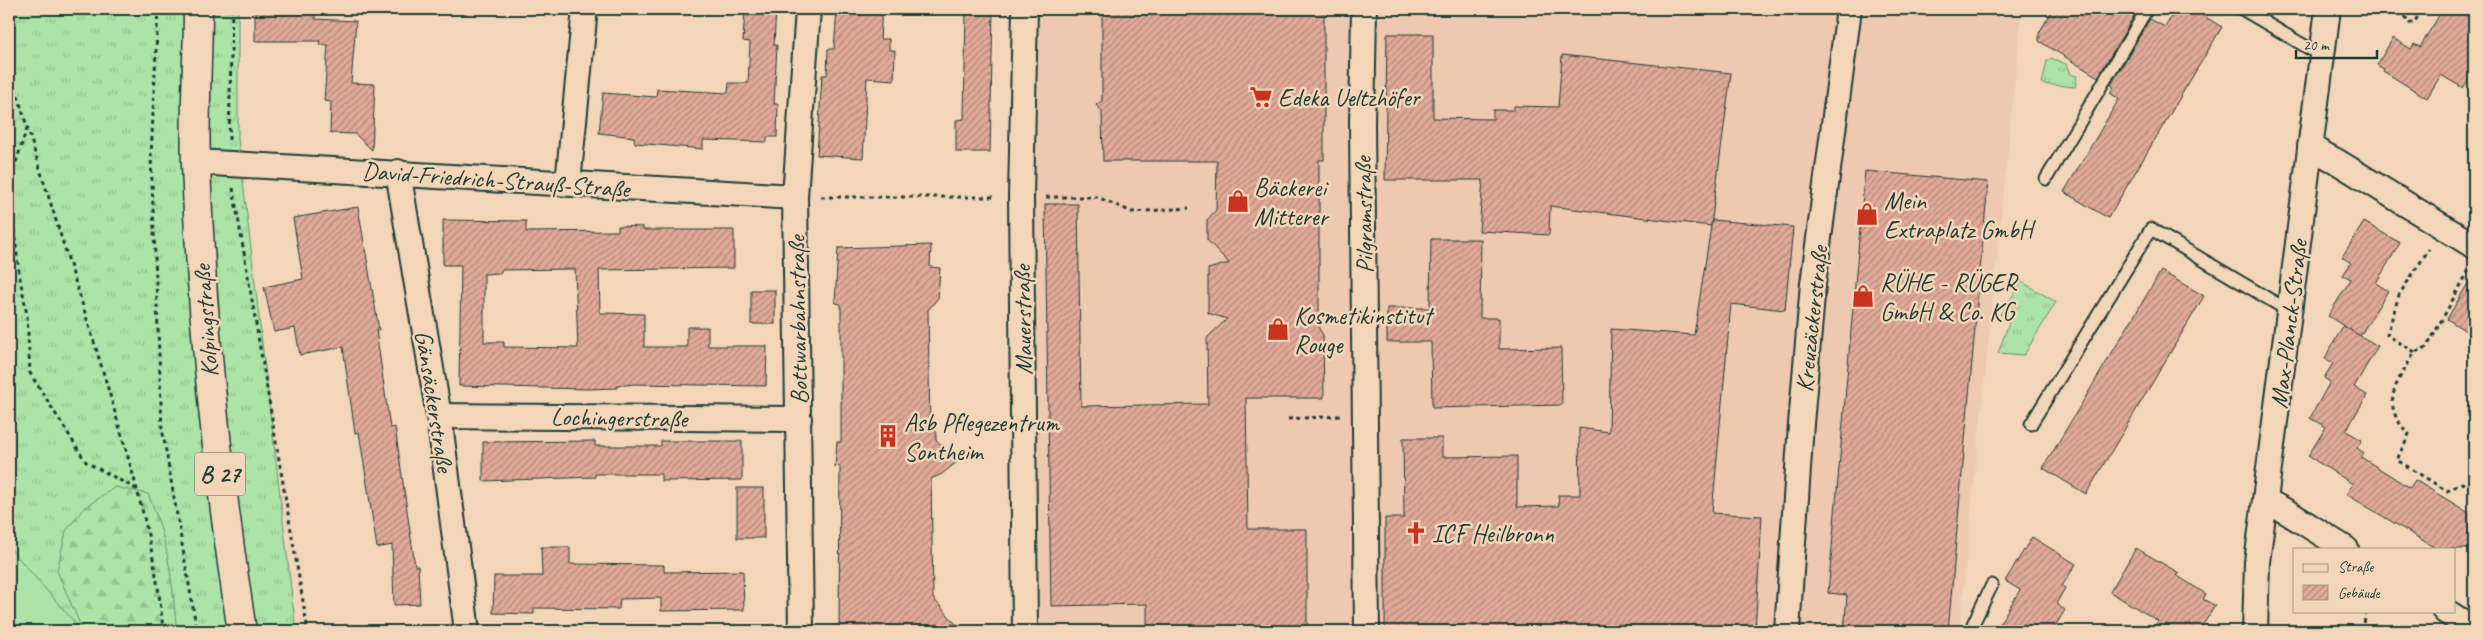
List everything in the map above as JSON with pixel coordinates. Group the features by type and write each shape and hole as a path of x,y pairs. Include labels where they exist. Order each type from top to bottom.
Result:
{"main road":[{"name":"Kolpingstraße","path":"198,9 196,162 203,316 213,424 242,631"}],"street":[{"path":"568,184 585,9"},
{"name":"Bottwarbahnstraße","path":"802,631 795,197 808,9"},
{"name":"Mauerstraße","path":"1025,9 1021,197 1025,631"},
{"name":"Pilgramstraße","path":"1364,9 1362,124 1367,631"},
{"name":"Kreuzäckerstraße","path":"1787,631 1801,424 1814,284 1849,9"},
{"name":"Max-Planck-Straße","path":"2255,631 2257,562 2328,9"},
{"path":"2310,147 2443,227 2472,258"},
{"name":"David-Friedrich-Strauß-Straße","path":"196,162 398,172 795,197"},
{"name":"Gänsäckerstraße","path":"398,172 439,416 467,631"},
{"name":"Lochingerstraße","path":"439,416 799,419"},
{"path":"2266,501 2344,548"},
{"path":"2447,612 2474,629"}],"lane":[{"path":"2046,179 2147,9"},
{"path":"2242,9 2322,56"},
{"path":"2031,424 2151,229 2290,311"},
{"path":"1972,631 1973,624 1992,584"}],"path":[{"path":"158,9 151,156 162,428 197,631"},
{"path":"232,9 229,164 308,631"},
{"path":"2401,9 2409,23 2414,23 2422,9"},
{"path":"9,64 27,127 69,255 138,490 160,592 163,631"},
{"path":"27,127 9,184 19,273 27,315 30,373 86,462 138,490"},
{"path":"2415,352 2387,335 2399,295 2443,227"},
{"path":"2472,258 2427,347 2415,352 2394,387 2392,406 2401,426 2409,434 2396,460 2447,491 2462,483 2474,490"},
{"path":"1288,419 1364,414"},
{"path":"2363,631 2366,612"}],"shaded area":[{"path":"1038,9 2022,9 1959,631 1031,631 1032,195"}],"green space":[{"path":"9,9 238,9 238,139 296,631 68,631 9,564"},
{"path":"2051,58 2066,64 2070,74 2077,76 2075,87 2042,84 2047,61"},
{"path":"2022,282 2056,302 2024,355 1998,353 2009,323 2000,314"},
{"path":"115,487 148,494 160,526 168,558 176,624 174,631 83,631 57,571 66,531 83,509"},
{"path":"9,547 82,631 9,631"}],"building":[{"path":"255,9 315,9 315,19 356,21 351,83 375,84 372,150 355,134 330,133 331,102 324,101 328,45 319,45 320,41 255,41"},
{"path":"745,9 776,9 774,45 777,45 774,104 778,104 777,137 767,137 767,142 703,140 703,149 635,143 634,137 599,133 603,93 656,97 657,89 728,93 729,83 748,83 750,42 743,41"},
{"path":"837,9 882,9 880,39 889,39 889,50 895,50 894,80 867,78 863,158 817,155 822,75 827,75 828,49 834,49"},
{"path":"966,9 993,9 990,152 956,152 956,120 964,119"},
{"path":"1102,9 1324,9 1324,160 1319,160 1319,329 1323,335 1324,398 1246,398 1248,529 1307,529 1307,631 1147,631 1147,604 1051,606 1045,204 1078,204 1081,406 1208,404 1207,338 1227,319 1208,313 1208,269 1229,263 1207,240 1207,220 1216,210 1217,161 1103,161 1102,112 1096,105 1102,101"},
{"path":"2053,9 2133,9 2137,11 2098,77 2039,41 2039,33"},
{"path":"2176,9 2192,9 2222,27 2108,218 2064,192 2119,99 2110,93 2114,87 2111,85 2150,19 2165,27"},
{"path":"2443,9 2474,9 2474,71 2463,88 2441,75 2427,98 2383,71 2384,69 2377,65 2393,38 2411,49 2414,44 2420,47"},
{"path":"1387,34 1433,34 1433,118 1493,119 1493,110 1514,110 1514,106 1558,107 1562,55 1731,73 1711,226 1550,206 1549,235 1479,231 1483,180 1385,180"},
{"path":"1865,171 1988,182 1948,631 1844,631 1847,595 1828,593"},
{"path":"358,207 379,330 376,330 390,428 395,427 415,566 418,566 420,604 394,605 392,545 377,548 359,432 355,433 343,347 300,355 295,328 274,332 264,287 303,279 293,218"},
{"path":"443,220 526,221 526,232 618,231 618,226 643,227 643,230 734,230 734,268 599,270 600,313 644,314 644,347 687,347 687,327 708,327 708,346 767,346 766,386 634,384 617,386 617,388 588,389 459,386 461,265 443,265","holes":["575,269 578,348 504,347 504,342 484,342 484,274 501,273 501,270"]},
{"path":"1712,220 1793,227 1785,310 1731,304 1712,513 1762,516 1755,631 1673,628 1673,631 1385,631 1385,518 1404,518 1403,438 1442,438 1442,457 1517,456 1517,507 1559,506 1558,495 1580,495 1579,428 1609,432 1611,329 1694,335"},
{"path":"2364,222 2400,243 2376,283 2388,291 2360,336 2328,316 2351,279 2343,275 2351,263 2342,257"},
{"path":"1431,239 1481,239 1480,318 1499,318 1499,349 1561,348 1562,405 1432,408 1431,342 1387,342 1387,308 1430,308"},
{"name":"Asb Pflegezentrum Sontheim","path":"931,245 930,267 940,268 938,298 928,310 930,429 936,431 936,440 957,462 942,474 931,479 933,598 962,631 839,631 840,466 835,467 837,442 841,442 841,304 835,303 838,248"},
{"path":"2161,271 2204,296 2086,494 2043,468"},
{"path":"2474,273 2474,336 2447,319"},
{"path":"751,290 775,290 775,324 751,324"},
{"path":"2343,326 2378,346 2354,387 2367,395 2346,431 2362,440 2357,448 2364,453 2361,457 2410,488 2415,480 2474,516 2474,549 2435,548 2346,494 2353,484 2308,456 2326,427 2310,418 2330,382 2324,378 2333,363 2325,358"},
{"path":"595,441 595,446 661,446 661,441 742,441 742,480 661,481 661,474 595,474 595,477 483,481 483,442"},
{"path":"737,488 764,488 764,538 737,538"},
{"path":"2032,537 2076,564 2062,586 2065,588 2056,604 2065,610 2052,631 1995,631 2020,590 2005,581"},
{"path":"541,547 570,547 570,564 664,565 664,572 743,571 744,610 661,611 661,598 620,599 619,609 534,608 534,614 493,613 494,576 542,576"},
{"path":"2136,548 2179,573 2176,575 2206,594 2203,599 2215,606 2199,631 2152,631 2158,621 2110,592"}],"place":[{"name":"Edeka Ueltzhöfer","path":"1261,97"},
{"name":"Bäckerei Mitterer","path":"1238,201"},
{"name":"Mein Extraplatz GmbH","path":"1867,214"},
{"name":"RÜHE - RÜGER GmbH & Co. KG","path":"1863,296"},
{"name":"Kosmetikinstitut Rouge","path":"1278,329"},
{"name":"Asb Pflegezentrum Sontheim","path":"888,436"},
{"name":"ICF Heilbronn","path":"1416,533"}]}
